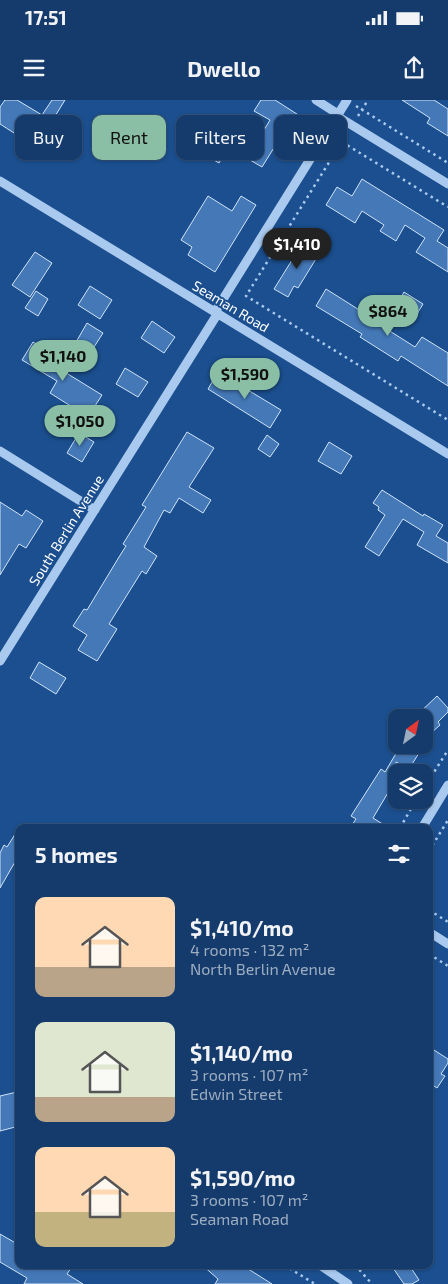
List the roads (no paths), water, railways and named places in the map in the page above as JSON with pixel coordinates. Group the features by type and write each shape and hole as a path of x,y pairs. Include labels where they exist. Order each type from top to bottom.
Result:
{"street":[{"path":"316,100 338,115"},
{"name":"South Berlin Avenue","path":"338,115 347,100"},
{"path":"347,122 448,184"},
{"name":"South Berlin Avenue","path":"0,660 95,510 310,160"},
{"name":"Seaman Road","path":"0,181 448,454"},
{"path":"0,451 95,510"},
{"path":"424,824 448,785"},
{"path":"433,935 448,944"},
{"path":"326,1269 348,1284"}]}
